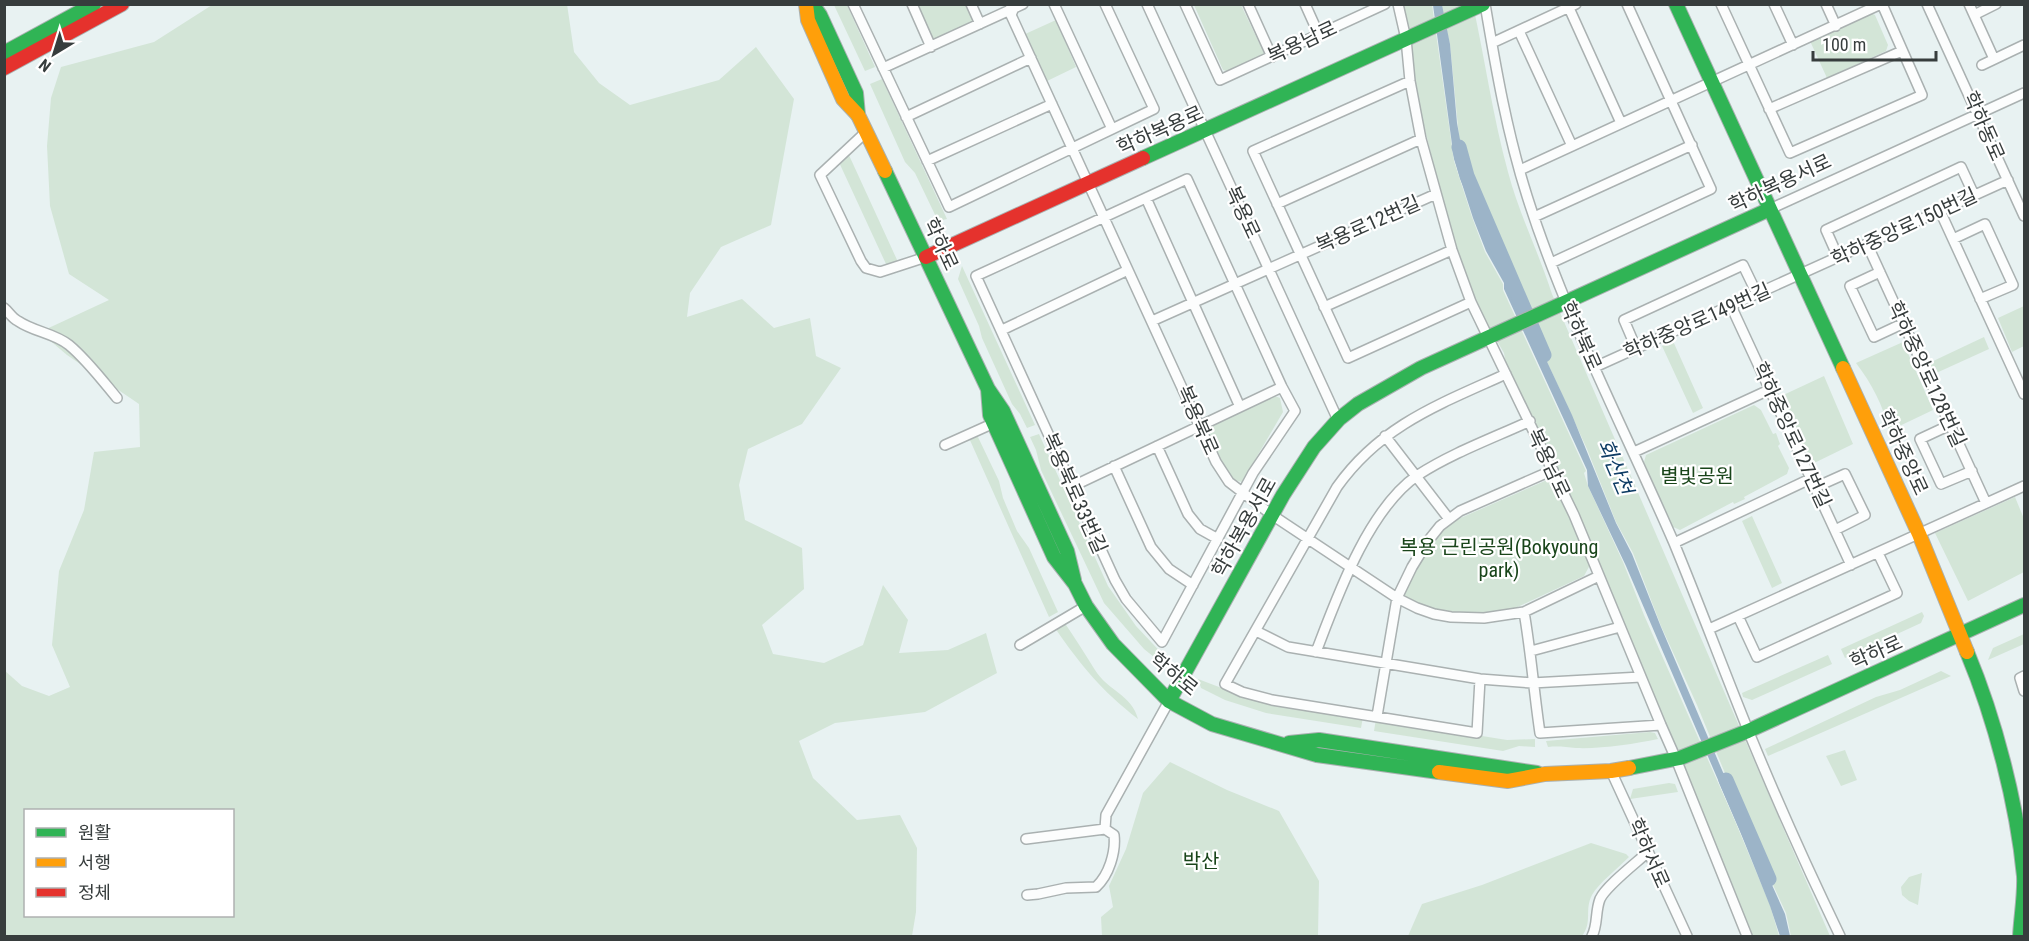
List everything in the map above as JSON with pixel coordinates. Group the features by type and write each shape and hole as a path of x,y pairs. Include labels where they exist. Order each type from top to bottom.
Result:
{"main road":[{"path":"4,53 94,4"},
{"path":"4,68 122,4"},
{"name":"학하로","path":"806,4 808,20 843,99 858,116 988,389 1003,411 1067,551 1075,585"},
{"name":"학하로","path":"812,4 820,15 856,93 858,116"},
{"name":"학하중앙로","path":"1676,4 1919,534 1974,668 1997,741 2014,811 2024,878 2020,936"},
{"name":"학하복용로","path":"926,257 1482,6"},
{"name":"학하복용서로","path":"1169,701 1272,516 1305,462 1338,420 1380,389 1551,308 1770,209"},
{"name":"학하로","path":"988,389 990,416 1053,557 1075,585 1086,606 1113,644 1169,701 1212,724 1261,740 1284,744 1319,740 1545,774 1611,771 1678,758 1745,732 2025,605"}],"street":[{"path":"853,4 949,207 1154,109 1105,4"},
{"path":"912,4 931,47"},
{"path":"971,4 980,24"},
{"path":"883,68 1012,7 1023,4"},
{"path":"1054,4 1112,129"},
{"name":"복용로","path":"1147,4 1338,420"},
{"name":"복용남로","path":"1185,4 1220,80 1385,4"},
{"path":"1248,4 1272,57"},
{"path":"1305,4 1319,35"},
{"name":"복용남로","path":"1398,4 1408,39 1410,81 1421,139 1452,250 1471,302 1491,336 1506,374 1553,470 1661,725 1678,758 1748,936"},
{"path":"1551,262 1711,189 1627,4"},
{"path":"1520,170 1671,100 1749,65 1793,45 1836,26 1882,4 1922,95 1790,153 1769,109 1749,65 1721,4"},
{"path":"1774,4 1793,45"},
{"path":"1826,4 1836,26"},
{"name":"학하동로","path":"1928,4 2025,216"},
{"path":"1969,4 1994,60"},
{"path":"1974,15 1996,4"},
{"name":"학하북로","path":"1482,6 1520,170 1534,217 1566,302 1674,543 1709,629 1745,732 1840,936"},
{"path":"1492,43 1573,6 1622,123"},
{"name":"복용북로","path":"1012,7 1011,15 1221,470 1229,482 1272,516 1397,598 1417,608 1450,617 1484,618 1524,612 1599,576"},
{"path":"1520,31 1572,146"},
{"path":"1982,65 2025,45"},
{"path":"1769,109 1902,51"},
{"path":"906,117 1031,58"},
{"name":"복용로12번길","path":"1410,81 1253,151 1348,358 1471,302"},
{"name":"학하복용서로","path":"1770,209 2025,93"},
{"path":"927,161 1052,104"},
{"path":"866,132 820,175 855,250 866,268 880,272 926,257"},
{"path":"1277,204 1421,139"},
{"path":"1534,217 1692,145"},
{"path":"1839,257 1826,230 1961,167 1974,195"},
{"path":"1071,487 1282,387 1187,179 1104,217"},
{"name":"학하중앙로150번길","path":"1800,275 2008,180"},
{"name":"복용로12번길","path":"1152,321 1436,194"},
{"path":"1146,198 1240,407"},
{"path":"1940,211 1980,299 2021,376 2025,394"},
{"name":"복용북로33번길","path":"1104,217 976,276 1115,580 1126,599 1162,642 1243,493 1277,435 1295,411 1282,387"},
{"path":"1953,239 1985,224 2013,285 1980,299"},
{"name":"학하중앙로128번길","path":"1867,244 1986,503"},
{"path":"1324,307 1452,250"},
{"path":"1636,348 1624,320 1743,264 1757,294"},
{"path":"1002,330 1128,270"},
{"path":"1880,272 1850,286 1854,296 1874,337 1904,323"},
{"name":"학하중앙로149번길","path":"1594,367 1800,275"},
{"name":"학하중앙로127번길","path":"1731,306 1851,565"},
{"path":"4,308 14,320 52,335 69,345 117,398"},
{"path":"1480,679 1477,732 1272,700 1242,692 1225,684 1349,469 1385,436 1436,406 1506,374"},
{"path":"1634,452 1771,389"},
{"path":"1316,652 1340,589 1385,509 1416,476 1530,421"},
{"path":"945,445 994,423"},
{"path":"1950,425 1920,439 1941,484 1972,471"},
{"path":"1385,436 1449,519"},
{"path":"1157,446 1188,514 1200,530 1218,539"},
{"path":"1114,466 1151,547 1169,569 1193,585"},
{"path":"1377,716 1397,598 1428,541 1449,519 1468,508 1553,470"},
{"path":"1674,543 1814,483 1845,474 1865,515 1835,530"},
{"path":"1709,629 2025,486"},
{"path":"1738,616 1757,657 1897,593 1878,553"},
{"path":"1020,645 1086,606"},
{"path":"1524,612 1531,651 1532,683 1540,733 1661,725"},
{"path":"1531,651 1620,627"},
{"path":"1256,631 1288,647 1480,679 1532,683 1641,677"},
{"path":"2025,676 2020,678 2025,691"},
{"name":"학하복용서로","path":"1105,829 1106,814 1169,701"},
{"name":"학하서로","path":"1611,771 1687,936"},
{"path":"1026,839 1105,829 1114,835 1115,844 1105,876 1096,886 1066,888 1027,895"},
{"path":"1592,936 1597,925 1597,909 1601,896 1648,852"}],"green space":[{"path":"567,4 574,52 599,83 630,105 719,80 756,47 794,99 771,225 721,247 690,293 687,317 742,299 774,328 810,318 816,356 841,368 802,424 748,449 739,485 745,520 802,548 804,589 762,625 773,654 824,663 863,645 883,585 908,620 899,653 948,650 986,633 997,673 925,712 835,723 799,741 813,778 857,820 900,815 917,848 916,912 912,936 5,936 4,670 22,686 49,696 70,687 52,645 59,571 84,510 94,452 140,447 139,404 67,355 40,332 109,300 69,274 50,206 47,146 51,98 61,67 154,42 212,5"},
{"path":"834,5 847,5 875,67 865,71"},
{"path":"916,5 966,5 973,19 970,24 938,40 931,37"},
{"path":"1194,5 1241,5 1264,53 1262,56 1229,72 1223,70"},
{"path":"1402,5 1432,5 1454,161 1485,252 1503,284 1503,290 1586,471 1584,473 1588,486 1735,821 1770,905 1779,936 1753,936 1593,553 1541,435 1506,365 1504,353 1483,317 1464,273 1448,223 1417,97 1412,53"},
{"path":"1442,5 1473,5 1508,172 1552,294 1830,936 1791,936 1786,913 1661,626 1633,553 1616,522 1587,449 1521,305 1467,177 1459,137 1450,44"},
{"path":"1871,13 1875,15 1888,45 1886,51 1827,78 1810,41"},
{"path":"1056,20 1076,67 1045,82 1023,35"},
{"path":"882,79 947,219 938,221 915,173 905,162 870,84"},
{"path":"848,153 898,262 886,264 837,158"},
{"path":"962,266 1035,425 1027,428 1012,404 958,279"},
{"path":"2024,306 2024,346 2012,352 1998,318"},
{"path":"1984,337 1989,349 1934,374 1929,363"},
{"path":"1673,341 1703,408 1693,413 1662,346"},
{"path":"1903,342 1933,410 1889,431 1876,395 1856,363"},
{"path":"1824,376 1853,444 1806,467 1779,397"},
{"path":"1272,395 1280,398 1283,412 1242,482 1229,479 1205,432 1207,426"},
{"name":"별빛공원","path":"1754,405 1761,410 1773,434 1776,433 1780,444 1778,446 1789,468 1787,474 1744,497 1745,499 1734,504 1733,502 1680,530 1671,526 1644,462 1646,455"},
{"path":"1039,434 1108,586 1136,626 1169,661 1159,661 1144,649 1104,603 1041,470 1030,437"},
{"path":"977,435 999,481 1003,498 1017,531 1029,548 1058,612 1049,617 969,438"},
{"name":"복용 근린공원(Bokyoung park)","path":"1547,480 1554,482 1590,565 1584,576 1511,610 1471,615 1428,609 1402,598 1400,593 1428,544 1453,519 1456,520"},
{"path":"2015,497 2024,519 2024,572 1968,601 1935,533"},
{"path":"1752,516 1782,583 1772,588 1742,521"},
{"path":"1922,612 1924,616 1921,623 1845,658 1841,649"},
{"path":"1064,622 1100,677 1125,698 1138,719 1103,688 1074,655 1055,628"},
{"path":"2024,634 2024,644 1988,660 1993,648"},
{"path":"1828,655 1832,664 1752,700 1743,697 1742,693"},
{"path":"1941,671 1951,676 1768,756 1765,749 1876,697 1900,690"},
{"path":"1198,679 1240,695 1363,717 1361,728 1266,713 1225,700 1201,688"},
{"path":"1376,719 1507,740 1535,739 1535,747 1519,746 1503,751 1374,731"},
{"path":"1655,733 1658,739 1607,747 1548,747 1546,741"},
{"path":"1845,750 1857,780 1841,786 1826,756"},
{"name":"박산","path":"1170,762 1227,790 1279,811 1319,881 1318,936 1102,936 1101,917 1113,907 1109,886 1126,849 1143,793"},
{"path":"1675,784 1678,792 1630,799 1633,789"},
{"path":"1591,843 1629,857 1592,895 1587,926 1582,936 1408,936 1422,904 1482,885"},
{"path":"1922,873 1918,905 1902,895 1901,887 1909,877"}],"water":[{"path":"1433,5 1442,5 1450,44 1457,123 1467,178 1521,306 1572,415 1616,523 1632,554 1661,627 1785,914 1790,936 1780,936 1740,831 1626,566 1588,486 1587,470 1473,218 1454,159"}],"waterway":[{"name":"화산천","path":"1459,147 1467,176 1544,355"},
{"name":"화산천","path":"1726,780 1769,879"}],"traffic: fast":[{"path":"4,53 94,4"},
{"path":"812,4 820,15 856,93 858,115"},
{"path":"1143,158 1483,4"},
{"path":"1676,4 1843,368"},
{"path":"885,171 988,389 1003,411 1067,551 1074,580"},
{"path":"1169,701 1283,495 1314,447 1339,419 1358,404 1421,368 1770,209"},
{"path":"988,389 990,415 1054,557 1075,584 1086,606 1113,644 1169,701 1212,724 1317,755 1439,772"},
{"path":"1629,768 1680,758 1748,731 2024,605"},
{"path":"1967,652 1987,705 2016,820 2024,876 2020,936"},
{"path":"1289,743 1319,740 1537,773"}],"traffic: slow":[{"path":"806,4 808,20 843,99 858,115 885,171"},
{"path":"1843,368 1919,534 1967,652"},
{"path":"1439,772 1508,781 1545,774 1629,768"}],"traffic: jam":[{"path":"4,68 122,4"},
{"path":"926,257 1143,158"}]}
